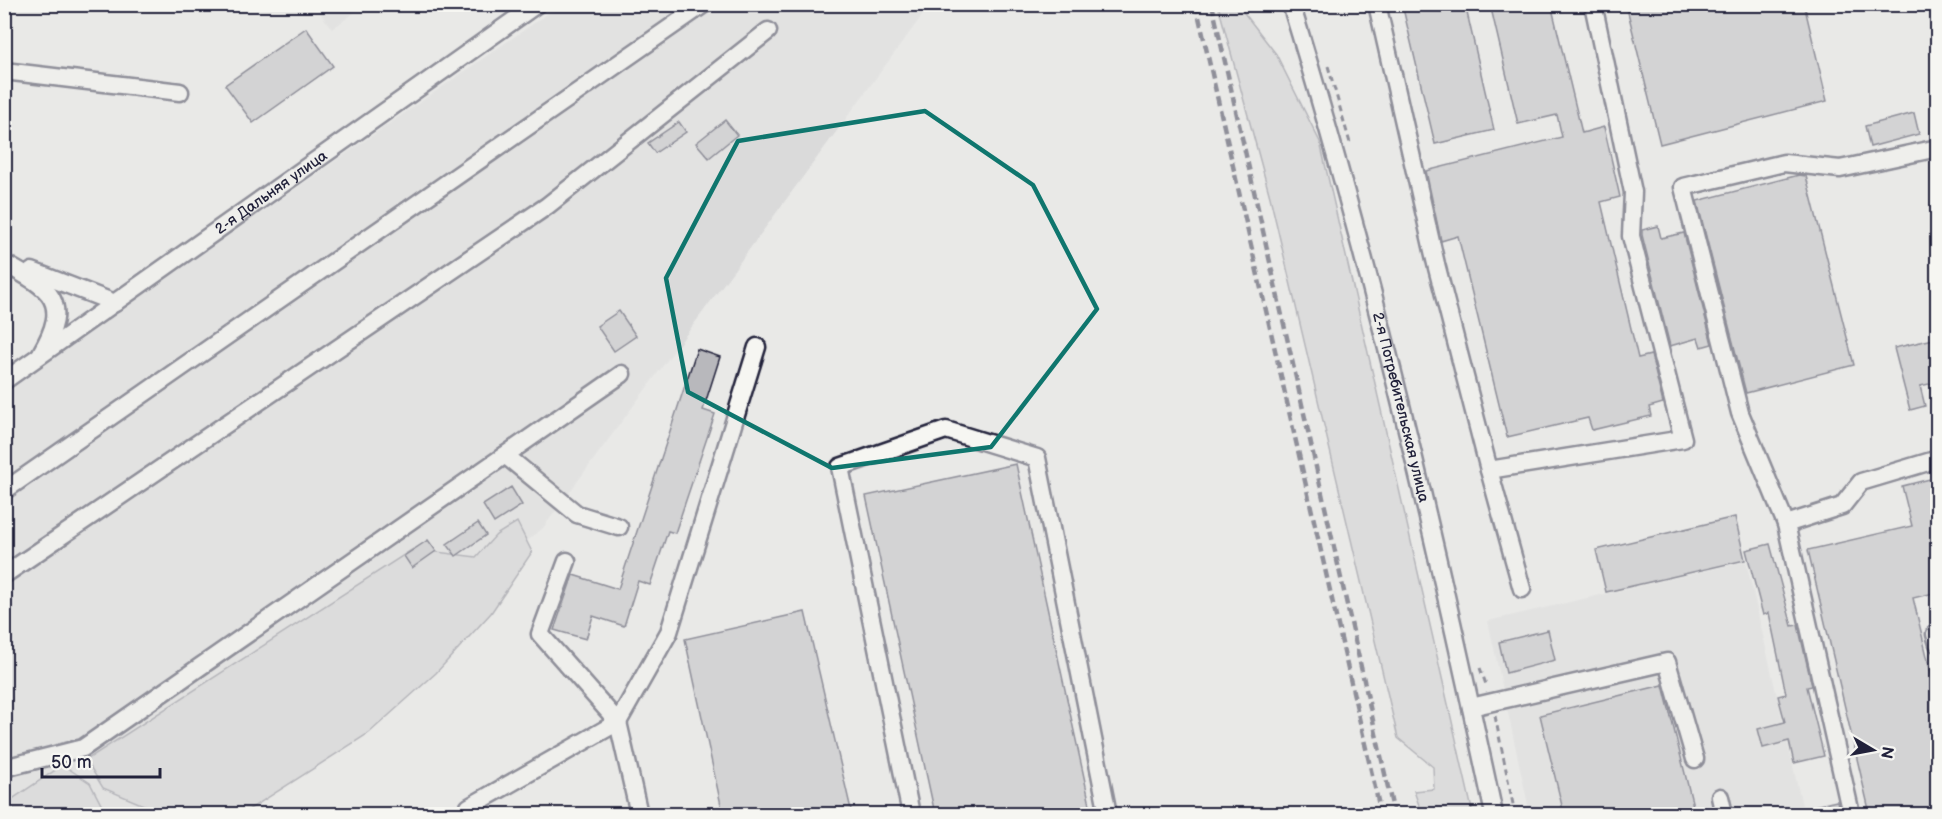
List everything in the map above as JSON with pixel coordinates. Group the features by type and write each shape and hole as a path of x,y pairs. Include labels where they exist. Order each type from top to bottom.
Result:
{"street":[{"name":"2-я Дальняя улица","path":"4,381 537,4"},
{"path":"4,491 704,4"},
{"name":"2-я Потребительская улица","path":"1291,4 1330,131 1368,275 1471,707 1494,814"},
{"path":"1377,4 1436,264 1522,590"},
{"path":"1489,470 1683,439 1631,236 1633,192 1593,4"},
{"path":"4,575 547,206 768,31"},
{"path":"4,71 180,92"},
{"path":"1851,814 1786,524 1740,413 1683,186 1784,163 1840,169 1938,148"},
{"path":"4,262 115,303"},
{"path":"4,262 44,286 57,310 54,330 38,357"},
{"path":"465,814 469,807 478,801 618,722 669,632 757,347"},
{"path":"4,768 83,748 622,374"},
{"path":"911,814 840,467 946,430 1037,458 1108,814"},
{"path":"505,455 577,514 619,527"},
{"path":"1786,524 1842,506 1862,482 1938,459"},
{"path":"567,561 540,634 618,722 639,814"},
{"path":"1471,707 1667,662 1695,759"},
{"path":"1719,797 1724,814"}],"highlighted area":[{"path":"925,111 1033,185 1097,309 991,447 832,468 688,392 666,278 738,141"}],"shaded area":[{"path":"314,5 365,5 332,29"},
{"path":"560,5 930,5 543,528 194,814 5,814 4,391"},
{"path":"1218,5 1238,5 1276,54 1320,142 1473,814 1422,814 1414,791 1434,789 1433,767 1398,738 1270,197"},
{"path":"517,522 532,552 491,613 436,673 369,733 242,814 165,814 103,788 86,760 413,549 476,557 496,535"},
{"path":"1746,561 1804,814 1530,814 1488,621"},
{"path":"63,765 90,783 106,814 5,814 5,804"}],"building":[{"path":"1402,4 1465,4 1494,130 1435,144"},
{"path":"1490,4 1551,4 1582,133 1604,127 1620,197 1601,202 1638,358 1651,355 1663,403 1649,407 1651,416 1592,430 1588,418 1507,437 1458,236 1441,241 1426,171 1562,137 1557,115 1518,124"},
{"path":"1626,4 1804,4 1827,101 1660,144"},
{"path":"306,28 333,66 253,123 225,85"},
{"path":"1914,113 1919,134 1870,147 1865,126"},
{"path":"725,120 737,135 709,158 696,143"},
{"path":"679,122 686,132 655,153 648,143"},
{"path":"1799,175 1806,176 1854,365 1746,393 1697,201"},
{"path":"1658,226 1661,238 1684,233 1712,344 1701,347 1698,338 1670,346 1642,235 1642,230"},
{"path":"619,311 636,336 614,351 597,326"},
{"path":"1938,338 1938,382 1920,386 1925,406 1910,410 1894,348"},
{"path":"697,349 720,357 703,410 715,414 675,533 668,531 650,585 638,581 624,626 593,616 586,639 554,630 573,575 618,589"},
{"path":"1016,464 1092,814 935,814 866,496"},
{"path":"1938,477 1938,592 1913,598 1938,702 1938,814 1870,814 1808,550 1912,526 1902,486"},
{"path":"511,487 522,505 494,523 483,505"},
{"path":"1735,517 1745,560 1606,592 1596,550"},
{"path":"478,523 486,535 456,556 447,544"},
{"path":"428,540 436,551 412,568 404,556"},
{"path":"1770,544 1792,626 1798,625 1812,686 1807,687 1824,756 1794,763 1789,741 1763,748 1758,729 1785,722 1778,696 1786,694 1769,613 1763,615 1746,550"},
{"path":"805,612 852,814 723,814 685,639"},
{"path":"1548,630 1555,660 1506,673 1499,642"},
{"path":"1663,685 1695,814 1564,814 1540,715"},
{"path":"1837,801 1840,814 1801,814 1800,809"}],"railway":[{"path":"1196,4 1381,814"},
{"path":"1212,4 1394,814"}]}
